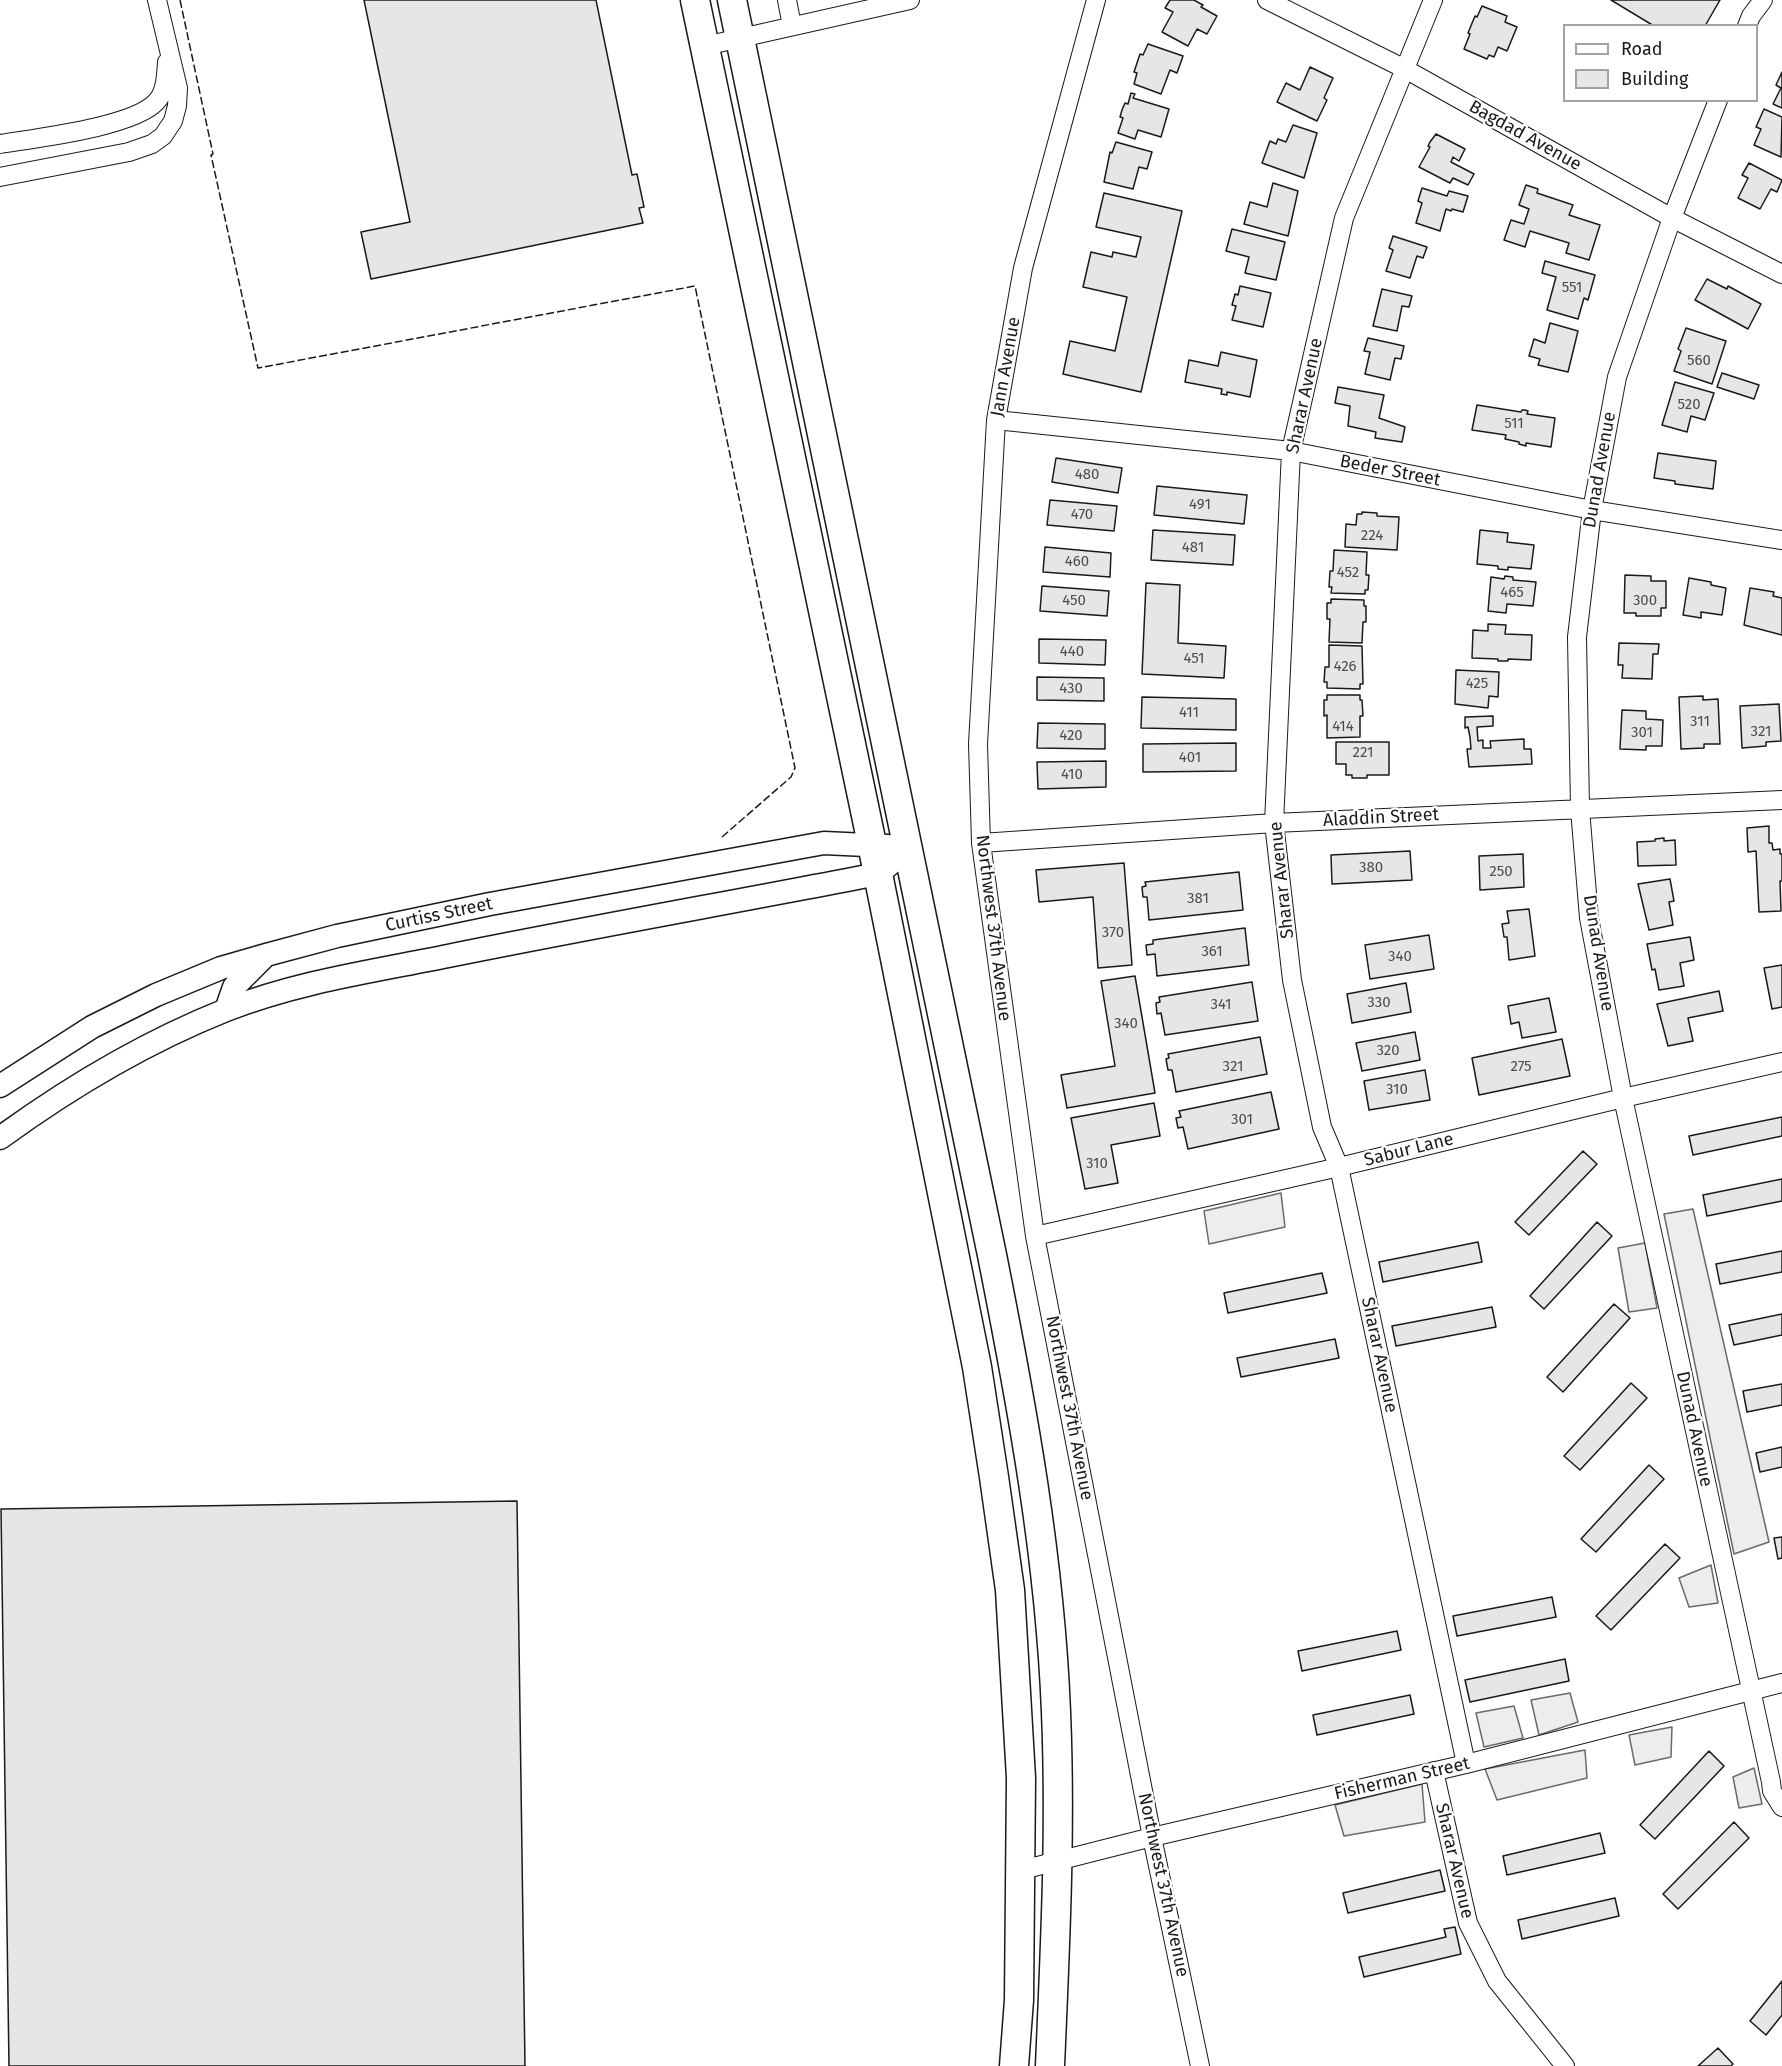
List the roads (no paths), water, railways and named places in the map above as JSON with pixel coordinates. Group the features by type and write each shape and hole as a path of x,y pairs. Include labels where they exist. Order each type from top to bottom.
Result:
{"main road":[{"path":"695,0 878,874 976,1367 1006,1556 1017,1694 1022,1870 1019,2000 1014,2066"},
{"path":"732,0 1012,1354 1034,1486 1047,1587 1056,1712 1059,1861 1050,2066"}],"street":[{"path":"0,177 129,152 152,144 163,136 173,122 178,88 157,0"},
{"path":"787,0 792,26"},
{"path":"705,46 910,0"},
{"name":"Jann Avenue","path":"978,744 996,420 1023,268 1096,0"},
{"name":"Bagdad Avenue","path":"1267,0 1405,69 1672,218 1782,274"},
{"name":"Sharar Avenue","path":"1433,0 1344,218 1291,452 1274,823 1293,980 1322,1127 1339,1167 1466,1764"},
{"path":"1748,24 1762,0"},
{"path":"0,144 123,121 143,113 158,101 166,81 168,51"},
{"name":"Dunad Avenue","path":"1717,102 1672,218 1617,377 1592,510 1577,637 1580,809 1589,918 1623,1098 1750,1690 1773,1791 1782,1806"},
{"name":"Beder Street","path":"996,420 1291,452 1592,510 1782,540"},
{"name":"Northwest 37th Avenue","path":"978,744 981,843 1035,1236 1152,1837 1200,2066"},
{"name":"Aladdin Street","path":"981,843 1274,823 1782,800"},
{"name":"Curtiss Street","path":"0,1086 92,1027 147,999 221,968 337,936 490,904 824,843 872,844 908,849"},
{"path":"0,1138 64,1093 115,1064 170,1035 226,1010 270,995 527,940 878,874 908,849"},
{"path":"226,1010 234,987 266,955"},
{"name":"Sabur Lane","path":"1035,1236 1782,1062"},
{"name":"Fisherman Street","path":"1022,1870 1152,1837 1466,1764 1782,1683"},
{"name":"Sharar Avenue","path":"1434,1771 1468,1923 1497,1981 1565,2066"}]}
